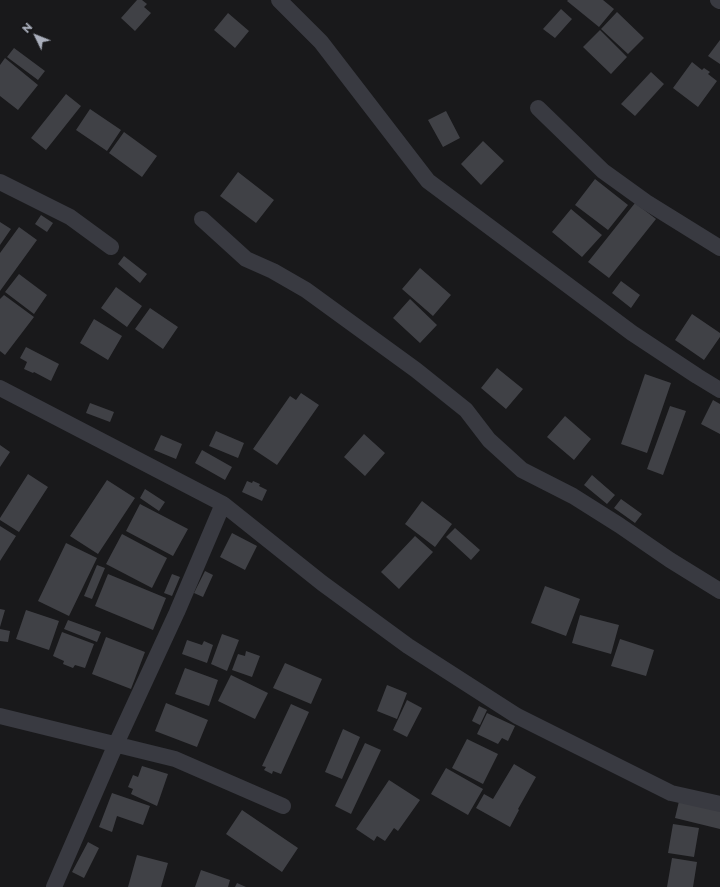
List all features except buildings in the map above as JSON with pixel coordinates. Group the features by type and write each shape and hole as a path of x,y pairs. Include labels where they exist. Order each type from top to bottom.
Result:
{"street":[{"path":"279,0 321,42 428,181 632,333 720,390"},
{"path":"538,108 603,171 646,202 720,248"},
{"path":"1,183 70,217 111,247"},
{"path":"202,219 246,259 273,271 306,290 416,370 466,410 489,440 522,470 579,500 720,591"},
{"path":"0,388 223,504 322,583 408,646 517,716 671,793 720,804"},
{"path":"54,887 116,744 177,612 223,504"},
{"path":"0,716 175,759 283,806"}]}
